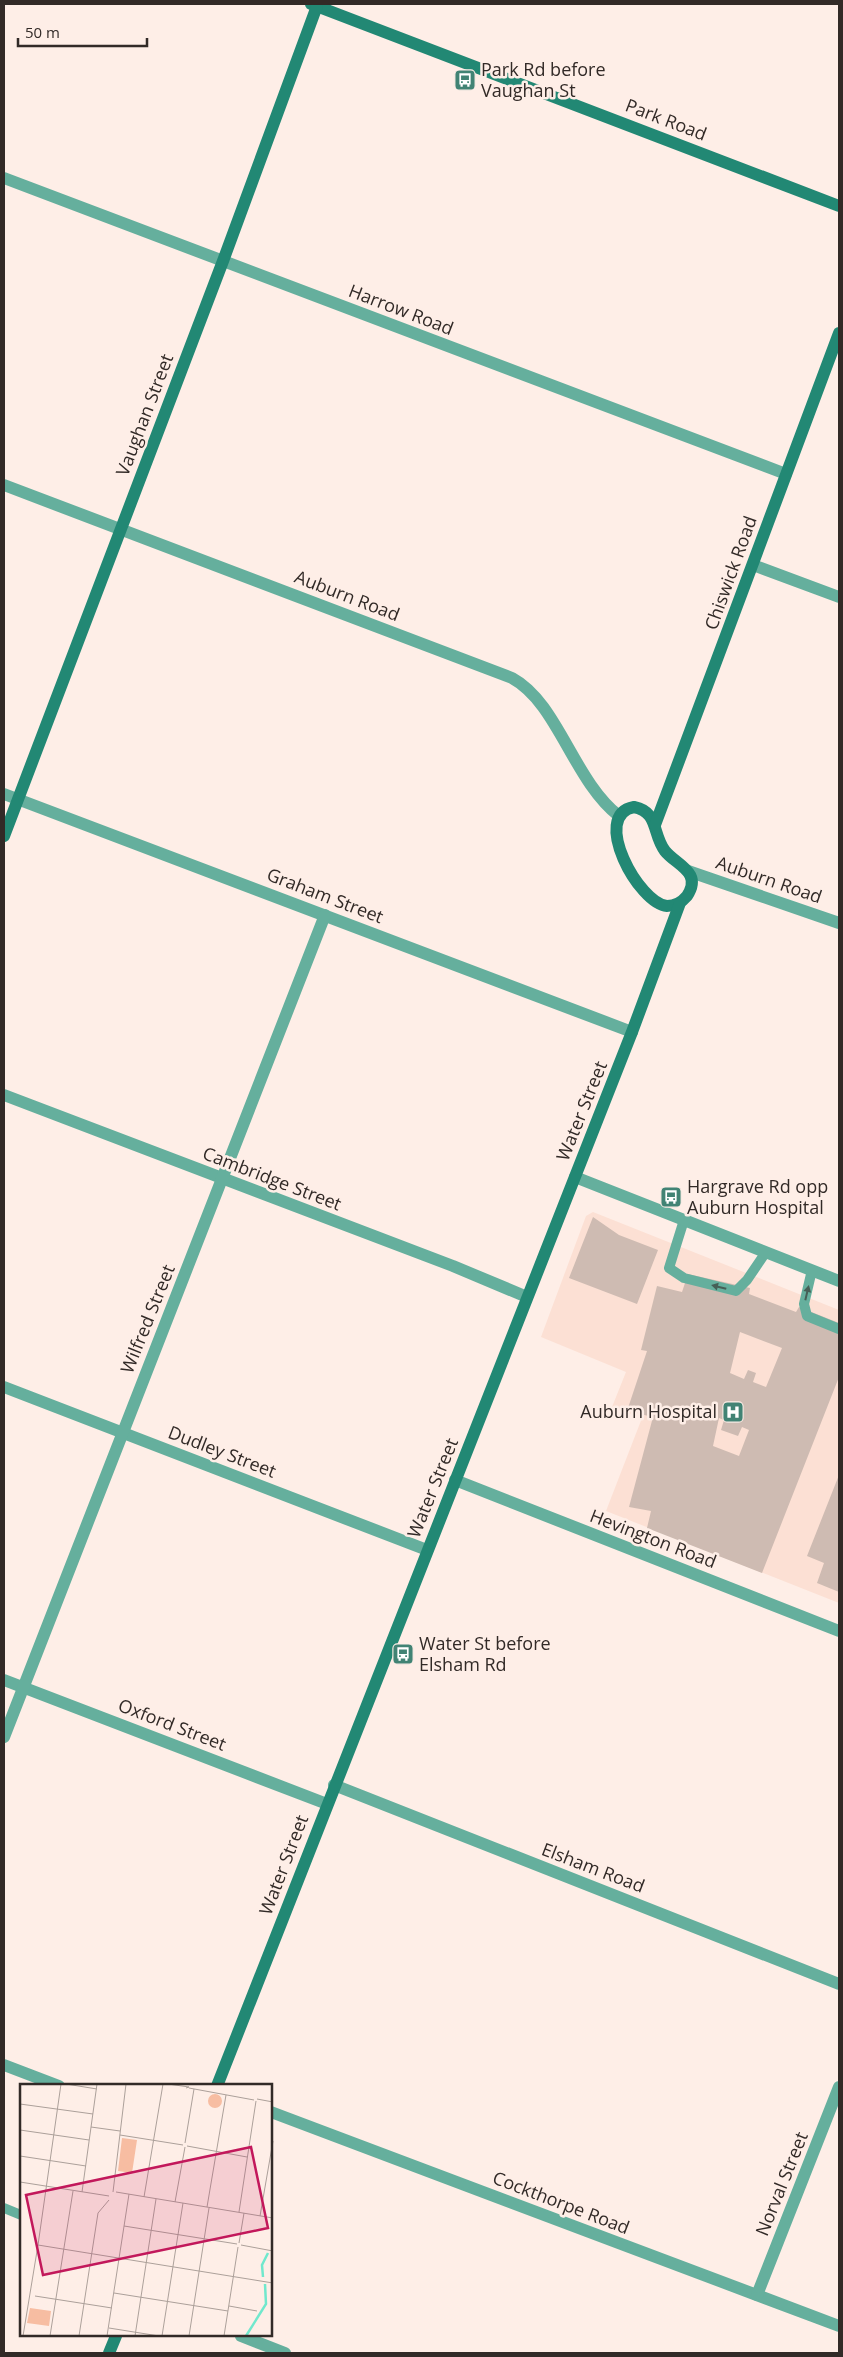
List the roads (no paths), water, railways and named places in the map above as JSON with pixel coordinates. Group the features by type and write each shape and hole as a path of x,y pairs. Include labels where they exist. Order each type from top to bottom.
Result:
{"street":[{"name":"Park Road","path":"314,5 839,206"},
{"name":"Vaughan Street","path":"4,836 223,261 314,5"},
{"name":"Harrow Road","path":"4,178 786,474"},
{"name":"Chiswick Road","path":"655,826 839,333"},
{"name":"Auburn Road","path":"4,485 487,667 521,682 530,689 544,709 588,783 603,803 619,816"},
{"path":"753,565 839,597"},
{"name":"Graham Street","path":"4,794 325,914 632,1032"},
{"path":"680,903 674,906 665,906 656,903 643,891 618,845 615,830 619,816 628,808 642,808 653,817 665,851 688,871"},
{"name":"Auburn Road","path":"688,871 839,922"},
{"name":"Water Street","path":"217,2084 632,1032 680,903 689,892 691,878 688,871"},
{"name":"Wilfred Street","path":"4,1737 122,1432 223,1180 325,914"},
{"name":"Cambridge Street","path":"4,1095 527,1297"},
{"path":"575,1177 839,1281"},
{"name":"Dudley Street","path":"4,1387 427,1550"},
{"name":"Hevington Road","path":"455,1480 839,1631"},
{"name":"Oxford Street","path":"4,1680 326,1804"},
{"name":"Elsham Road","path":"334,1785 839,1984"},
{"path":"4,2065 54,2084"},
{"name":"Norval Street","path":"756,2295 839,2087"},
{"name":"Cockthorpe Road","path":"272,2112 839,2326"},
{"path":"109,2353 116,2337"},
{"path":"244,2337 285,2353"}],"lane":[{"path":"684,1220 668,1268 684,1278 736,1291 747,1280 766,1252"},
{"path":"812,1270 804,1304 807,1316 839,1329"},
{"path":"4,2208 20,2215"}],"place":[{"name":"Park Rd before Vaughan St","path":"465,80"},
{"name":"Hargrave Rd opp Auburn Hospital","path":"671,1197"},
{"name":"Auburn Hospital","path":"733,1412"},
{"name":"Water St before Elsham Rd","path":"403,1654"}]}
